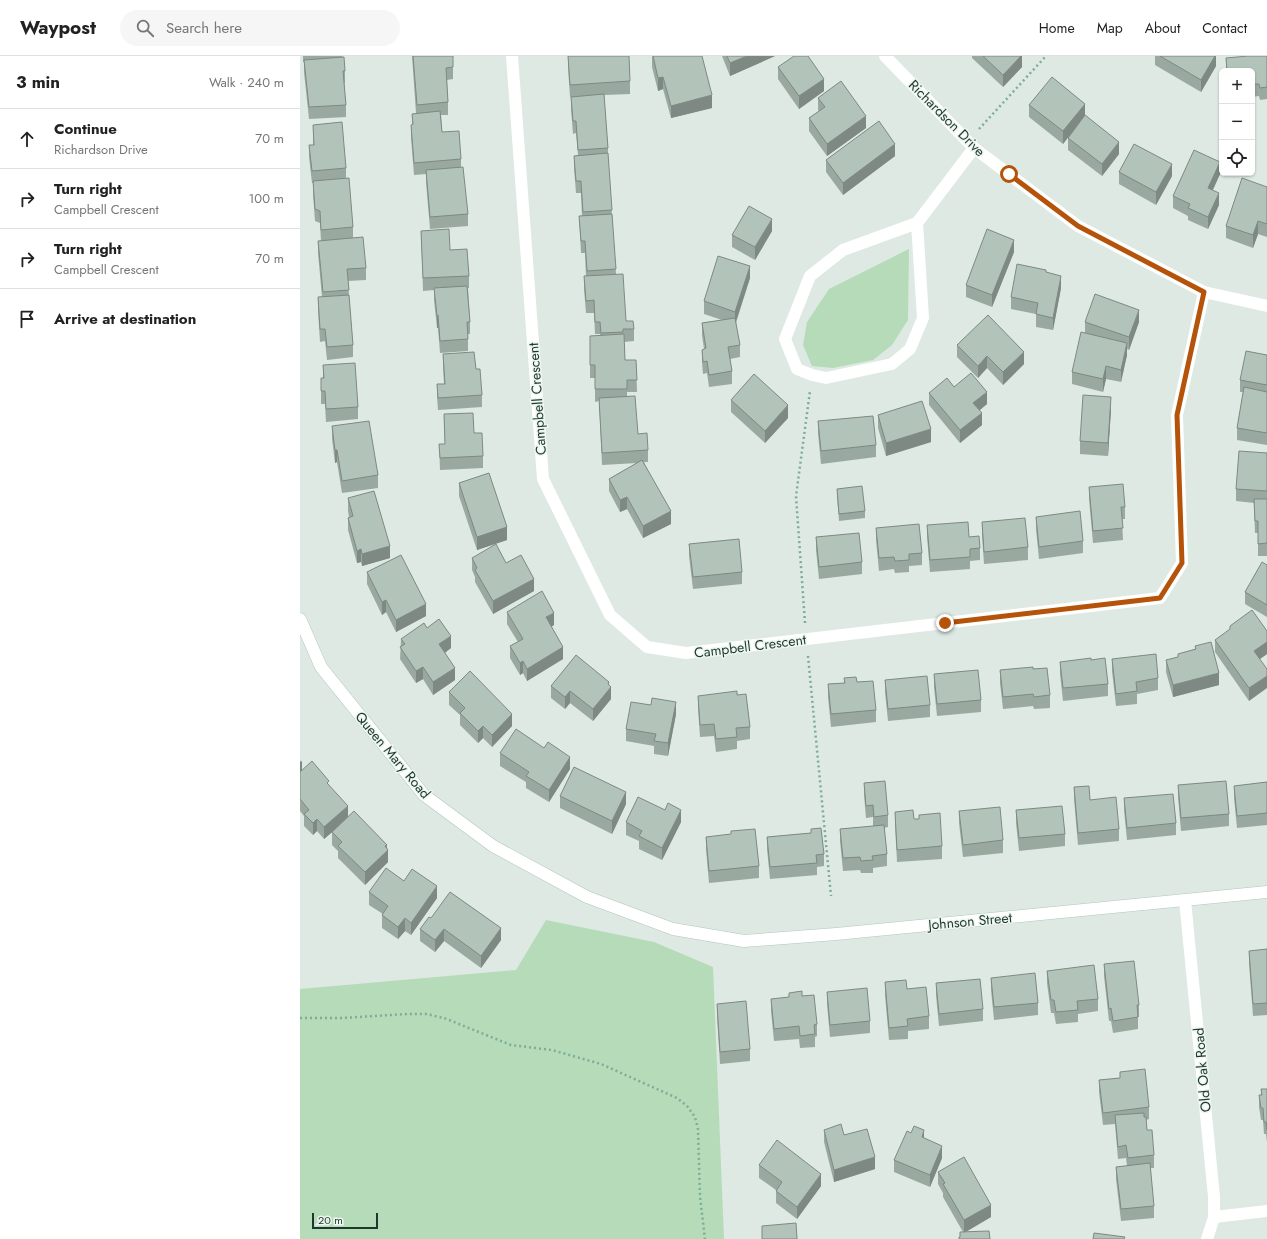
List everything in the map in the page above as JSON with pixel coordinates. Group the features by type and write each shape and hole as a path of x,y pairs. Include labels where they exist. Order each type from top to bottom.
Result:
{"street":[{"name":"Campbell Crescent","path":"512,56 543,479 610,615 647,647 686,653 1160,598 1182,563 1177,415 1204,292"},
{"name":"Richardson Drive","path":"885,56 974,148 1078,226 1204,292 1267,306"},
{"path":"917,223 923,318 910,349 892,364 826,378 812,375 797,369 785,339 810,276 843,250 917,223 974,148"},
{"name":"Queen Mary Road","path":"300,619 321,667 424,795 493,846 587,897 673,929"},
{"name":"Johnson Street","path":"673,929 744,941 836,934 1267,892"},
{"name":"Old Oak Road","path":"1185,900 1214,1197 1214,1217 1207,1239"},
{"path":"1214,1217 1267,1211"}],"path":[{"path":"974,148 980,128 1046,56"},
{"path":"300,1018 342,1018 408,1014 432,1015 460,1024 511,1045 552,1050 601,1064 677,1098 687,1106 695,1117 698,1129 700,1197 705,1239"}],"green space":[{"path":"909,249 908,320 892,345 873,360 833,368 812,366 803,345 807,322 829,289"},
{"path":"546,920 654,942 713,967 724,1239 300,1239 300,989 516,970"}],"building":[{"path":"413,56 453,56 453,67 446,68 448,102 417,105"},
{"path":"568,56 629,56 630,81 570,85"},
{"path":"653,56 702,56 712,95 671,106 663,77 658,78"},
{"path":"727,56 747,56 730,63"},
{"path":"794,56 808,56 824,79 799,96 778,67"},
{"path":"983,56 1021,56 1003,75"},
{"path":"1160,56 1215,56 1201,80"},
{"path":"1267,56 1267,87 1260,88 1259,84 1255,84 1255,68 1227,68 1226,58"},
{"path":"344,57 345,71 343,71 346,105 309,107 304,60"},
{"path":"1052,77 1085,104 1063,131 1029,105"},
{"path":"841,81 866,116 827,144 809,118 825,107 818,98"},
{"path":"604,94 608,148 578,150 576,121 573,121 571,97"},
{"path":"440,111 442,132 459,131 461,159 414,163 411,125 413,124 412,114"},
{"path":"1085,115 1119,142 1102,164 1068,138"},
{"path":"879,121 895,144 843,183 826,160"},
{"path":"342,122 346,168 312,171 309,145 314,145 313,125"},
{"path":"1134,144 1172,164 1156,192 1119,172"},
{"path":"1194,150 1219,162 1208,188 1219,193 1208,217 1188,208 1190,204 1173,196"},
{"path":"608,153 612,210 583,212 581,181 576,181 574,156"},
{"path":"463,167 468,214 430,217 426,170"},
{"path":"349,178 353,227 321,230 320,211 315,209 313,181"},
{"path":"1242,178 1267,187 1267,224 1258,221 1253,235 1226,226"},
{"path":"749,206 772,219 755,247 732,235"},
{"path":"612,214 616,269 587,271 585,241 581,241 579,216"},
{"path":"449,229 450,250 467,249 469,276 423,278 421,231"},
{"path":"987,229 1014,240 992,295 966,285"},
{"path":"363,237 366,268 347,269 349,290 323,292 318,241"},
{"path":"718,256 750,266 735,312 704,301"},
{"path":"1017,264 1046,270 1046,272 1061,276 1053,318 1036,314 1038,303 1011,297"},
{"path":"623,274 626,321 633,321 634,329 623,329 623,332 601,333 600,322 595,322 594,300 586,301 584,276"},
{"path":"467,286 470,322 467,322 468,339 440,341 434,288"},
{"path":"1095,294 1139,310 1129,337 1085,322"},
{"path":"349,295 353,345 327,347 325,329 320,329 318,297"},
{"path":"988,315 1024,352 1003,372 987,356 978,366 957,345"},
{"path":"735,318 740,345 728,347 732,371 709,375 707,361 703,362 702,350 706,348 702,323"},
{"path":"1081,332 1127,343 1121,370 1106,366 1103,379 1072,372"},
{"path":"624,334 625,360 636,360 637,380 627,380 627,389 595,389 595,365 590,365 590,336"},
{"path":"1246,351 1267,355 1267,385 1240,380"},
{"path":"474,352 476,369 480,369 482,395 438,398 437,384 445,384 443,354"},
{"path":"355,363 358,407 326,409 325,391 321,391 321,378 324,378 323,365"},
{"path":"971,373 987,392 973,403 982,413 960,430 929,393 947,378 954,387"},
{"path":"754,374 788,405 765,431 731,400"},
{"path":"1244,387 1267,392 1267,433 1237,428"},
{"path":"1083,395 1111,397 1108,443 1080,441"},
{"path":"635,396 638,434 647,433 648,450 602,453 599,398"},
{"path":"922,401 931,429 886,443 878,415"},
{"path":"473,413 474,433 482,433 483,456 440,458 439,444 445,444 444,414"},
{"path":"873,416 876,445 821,451 818,421"},
{"path":"369,421 378,475 342,481 337,450 335,450 332,426"},
{"path":"1239,451 1267,453 1267,491 1236,489"},
{"path":"642,460 671,511 643,526 627,497 620,500 609,479"},
{"path":"489,473 507,527 477,537 459,483"},
{"path":"1123,484 1125,507 1121,507 1123,528 1093,531 1089,487"},
{"path":"862,486 865,511 839,514 837,489"},
{"path":"374,491 390,546 362,554 361,549 357,551 348,518 353,516 348,498"},
{"path":"1254,499 1267,499 1267,543 1258,544 1258,521 1255,521"},
{"path":"1080,511 1083,541 1039,547 1036,517"},
{"path":"1025,518 1028,547 984,552 982,522"},
{"path":"968,522 969,537 979,536 980,548 970,549 970,557 930,560 927,525"},
{"path":"919,524 922,553 909,554 909,560 895,561 894,557 879,558 876,528"},
{"path":"859,533 862,562 819,567 816,537"},
{"path":"739,539 742,572 693,577 689,544"},
{"path":"496,544 506,563 521,555 534,579 493,601 475,570 477,568 472,558"},
{"path":"401,555 426,604 396,620 386,600 382,602 367,572"},
{"path":"1262,562 1267,565 1267,605 1245,592"},
{"path":"542,591 554,613 546,617 563,647 527,669 523,661 520,663 510,646 523,639 507,612"},
{"path":"1252,610 1267,631 1267,642 1254,651 1267,669 1267,676 1249,688 1215,640 1230,629 1230,626"},
{"path":"439,619 451,636 439,644 455,668 433,682 423,667 416,671 400,647 405,644 401,639 424,623 427,628"},
{"path":"1211,642 1219,673 1173,685 1166,660 1178,657 1178,654 1196,649 1195,646"},
{"path":"1156,654 1158,678 1136,682 1137,691 1116,694 1112,659"},
{"path":"576,655 609,682 608,684 611,687 593,709 570,691 565,697 551,686"},
{"path":"1091,658 1091,660 1105,658 1108,684 1063,688 1060,662"},
{"path":"1033,667 1033,669 1047,668 1050,695 1034,697 1033,694 1003,697 1000,670"},
{"path":"978,670 981,700 937,704 934,674"},
{"path":"470,671 512,714 492,735 483,726 478,731 460,713 465,708 449,692"},
{"path":"927,676 930,705 888,709 885,680"},
{"path":"856,677 857,682 873,681 876,710 831,714 828,684 845,683 844,678"},
{"path":"737,691 737,695 746,694 750,727 736,728 737,737 716,739 714,724 700,725 698,696"},
{"path":"652,698 676,702 668,743 654,741 656,734 626,729 631,702 651,705"},
{"path":"516,729 544,748 548,742 570,757 549,790 526,776 529,772 500,753"},
{"path":"312,761 329,781 327,783 348,806 324,827 317,819 313,823 304,814 309,810 300,799 300,772"},
{"path":"574,767 626,792 612,821 560,796"},
{"path":"885,781 888,815 874,817 873,805 866,806 864,783"},
{"path":"1226,781 1229,814 1181,818 1178,785"},
{"path":"1267,782 1267,813 1237,816 1234,786"},
{"path":"1089,786 1090,800 1116,797 1119,829 1078,833 1074,787"},
{"path":"1173,794 1176,823 1127,828 1124,798"},
{"path":"638,797 665,810 668,803 681,810 662,848 639,836 642,831 626,822"},
{"path":"1062,806 1065,834 1019,838 1016,810"},
{"path":"1000,807 1003,840 963,845 959,811"},
{"path":"913,810 914,819 919,819 919,815 940,813 942,846 897,850 895,812"},
{"path":"354,811 387,845 385,846 388,850 365,872 338,846 342,842 332,832"},
{"path":"884,825 887,854 872,856 873,860 861,861 860,857 843,858 840,829"},
{"path":"821,828 824,854 816,855 817,863 770,867 767,837 811,833 811,829"},
{"path":"755,829 759,866 709,871 706,837 731,834 731,831"},
{"path":"386,868 404,881 412,869 437,886 411,923 405,918 398,927 382,915 388,906 369,892"},
{"path":"450,892 501,928 481,956 444,929 435,940 420,929 429,917 431,918"},
{"path":"1267,949 1267,1003 1253,1004 1249,951"},
{"path":"1134,961 1139,1005 1137,1005 1138,1017 1113,1021 1111,1008 1109,1009 1104,964"},
{"path":"1094,965 1098,999 1077,1001 1078,1010 1056,1012 1054,1000 1051,1000 1047,971"},
{"path":"1035,973 1038,1003 994,1007 991,978"},
{"path":"980,979 983,1009 939,1014 936,983"},
{"path":"906,980 907,989 926,987 929,1016 907,1019 908,1026 889,1028 885,982"},
{"path":"867,988 870,1021 830,1025 827,992"},
{"path":"802,991 802,996 814,995 817,1024 814,1025 815,1034 800,1036 799,1026 774,1029 771,999 789,997 789,993"},
{"path":"746,1001 750,1049 720,1052 717,1004"},
{"path":"1145,1069 1149,1107 1103,1113 1099,1080 1120,1078 1120,1072"},
{"path":"1261,1089 1267,1089 1267,1130 1259,1095 1262,1095"},
{"path":"1144,1113 1144,1117 1146,1117 1147,1130 1152,1130 1154,1155 1128,1158 1126,1145 1118,1147 1115,1115"},
{"path":"841,1124 844,1135 867,1129 875,1157 834,1170 824,1130"},
{"path":"914,1126 924,1130 922,1137 942,1146 930,1175 894,1160 907,1131 911,1133"},
{"path":"777,1140 821,1174 797,1207 776,1191 782,1182 759,1165"},
{"path":"964,1157 991,1205 964,1220 943,1184 945,1183 938,1172"},
{"path":"1150,1163 1154,1206 1121,1209 1116,1167"},
{"path":"796,1223 797,1239 762,1239 762,1226"},
{"path":"989,1231 990,1239 959,1239 960,1232"},
{"path":"1094,1233 1125,1237 1124,1239 1093,1239"}],"route":[{"path":"945,623 1160,598 1182,563 1177,415 1204,292 1078,226 1009,174"}]}
